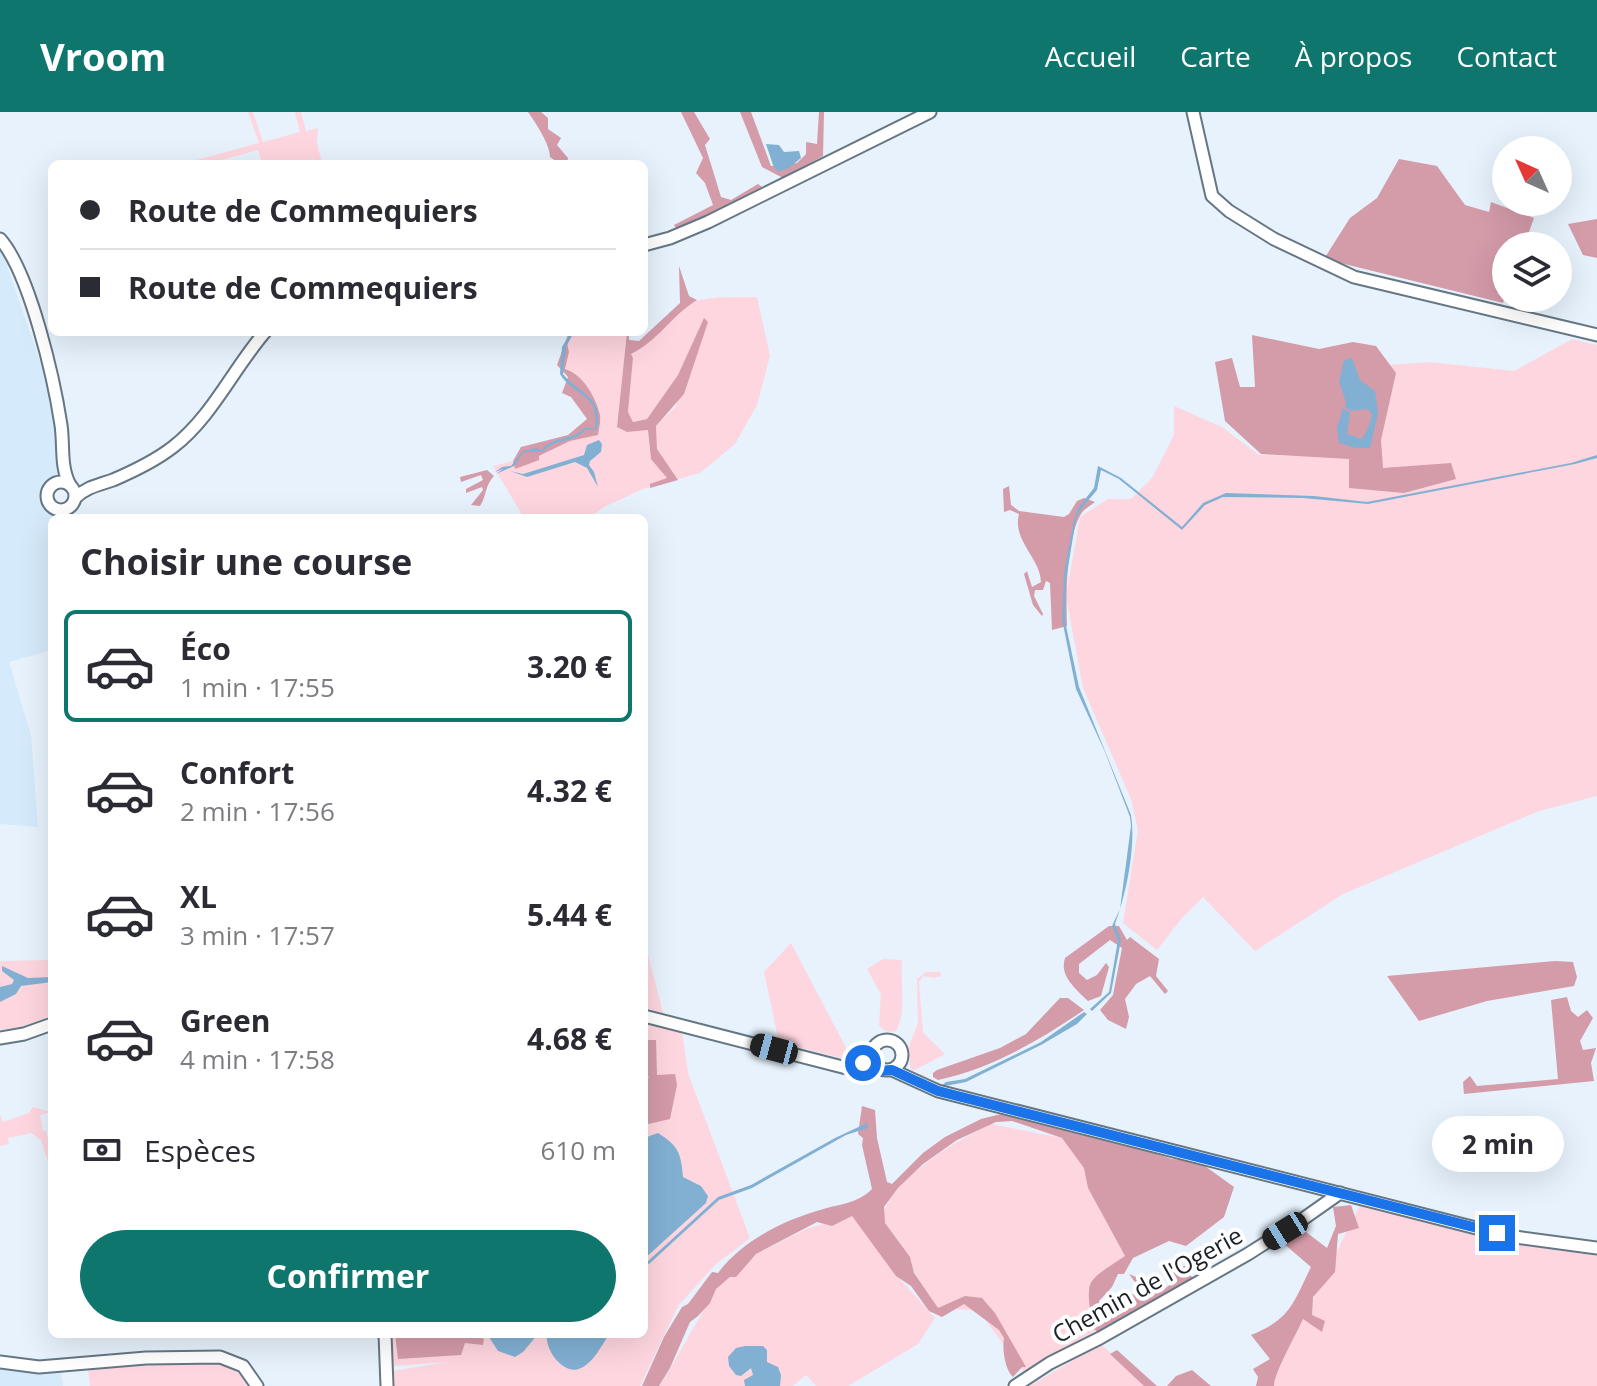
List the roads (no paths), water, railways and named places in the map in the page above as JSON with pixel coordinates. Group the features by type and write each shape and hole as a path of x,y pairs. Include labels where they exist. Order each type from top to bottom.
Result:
{"street":[{"path":"648,244 698,227 930,112"},
{"path":"1193,112 1212,196 1229,211 1274,239 1354,277 1597,335"},
{"path":"0,239 16,264 41,337 62,427 63,470 72,494 74,514"},
{"path":"60,510 72,494 131,472 181,440 218,399 262,336"},
{"path":"63,470 48,491 47,498 50,505 67,514"},
{"path":"56,483 72,494"},
{"path":"648,1017 862,1072 891,1066 902,1049 890,1040 878,1043 872,1055 857,1069"},
{"path":"0,1038 48,1025"},
{"path":"872,1055 874,1063 891,1066 938,1091 1515,1237 1597,1248"},
{"name":"Chemin de l'Ogerie","path":"1015,1386 1050,1363 1248,1254 1340,1193"},
{"path":"385,1338 387,1386"},
{"path":"0,1362 39,1367 146,1358 220,1357 243,1366 257,1386"}],"water":[{"path":"766,144 779,145 784,152 799,151 801,158 778,172"},
{"path":"569,336 572,336 566,347 563,374 594,402 597,429 585,430 543,452 524,452 514,466 496,474 502,467 511,466 523,451 542,450 551,442 574,435 584,428 595,428 594,408 560,374 562,347"},
{"path":"1352,358 1360,380 1375,391 1378,413 1370,448 1339,443 1337,428 1343,408 1350,413 1347,434 1362,439 1372,414 1367,409 1351,411 1345,407 1339,382 1344,360"},
{"path":"599,440 601,452 589,465 598,487 587,468 575,462 527,477 510,471 523,474 584,455 587,445"},
{"path":"1597,455 1597,458 1575,464 1368,504 1303,498 1223,497 1205,505 1182,530 1119,479 1101,470 1097,490 1076,519 1066,579 1065,621 1079,687 1131,815 1131,856 1120,909 1130,817 1076,689 1062,619 1064,573 1074,520 1078,508 1094,488 1098,466 1121,478 1182,527 1203,503 1226,493 1314,496 1367,502 1571,463"},
{"path":"1120,909 1115,924 1121,940 1111,993 1092,1011 1090,1009 1109,992 1118,940 1112,926"},
{"path":"2,966 28,978 48,977 48,983 21,986 16,994 0,1002 0,987 12,984 14,980 2,971"},
{"path":"1084,1012 1087,1014 1077,1024 1041,1045 966,1082 940,1087 946,1082 965,1079 1041,1042"},
{"path":"867,1123 868,1128 846,1135 752,1188 719,1200 648,1264 718,1197 751,1185"},
{"path":"658,1133 670,1142 678,1151 683,1177 701,1186 708,1196 706,1203 648,1255 648,1137"},
{"path":"490,1338 535,1338 515,1357 498,1351"},
{"path":"606,1338 590,1362 575,1370 556,1360 547,1340"},
{"path":"763,1346 767,1350 767,1362 778,1367 781,1375 780,1386 745,1386 744,1380 753,1375 751,1368 741,1376 736,1375 729,1366 728,1357 736,1348"}]}
